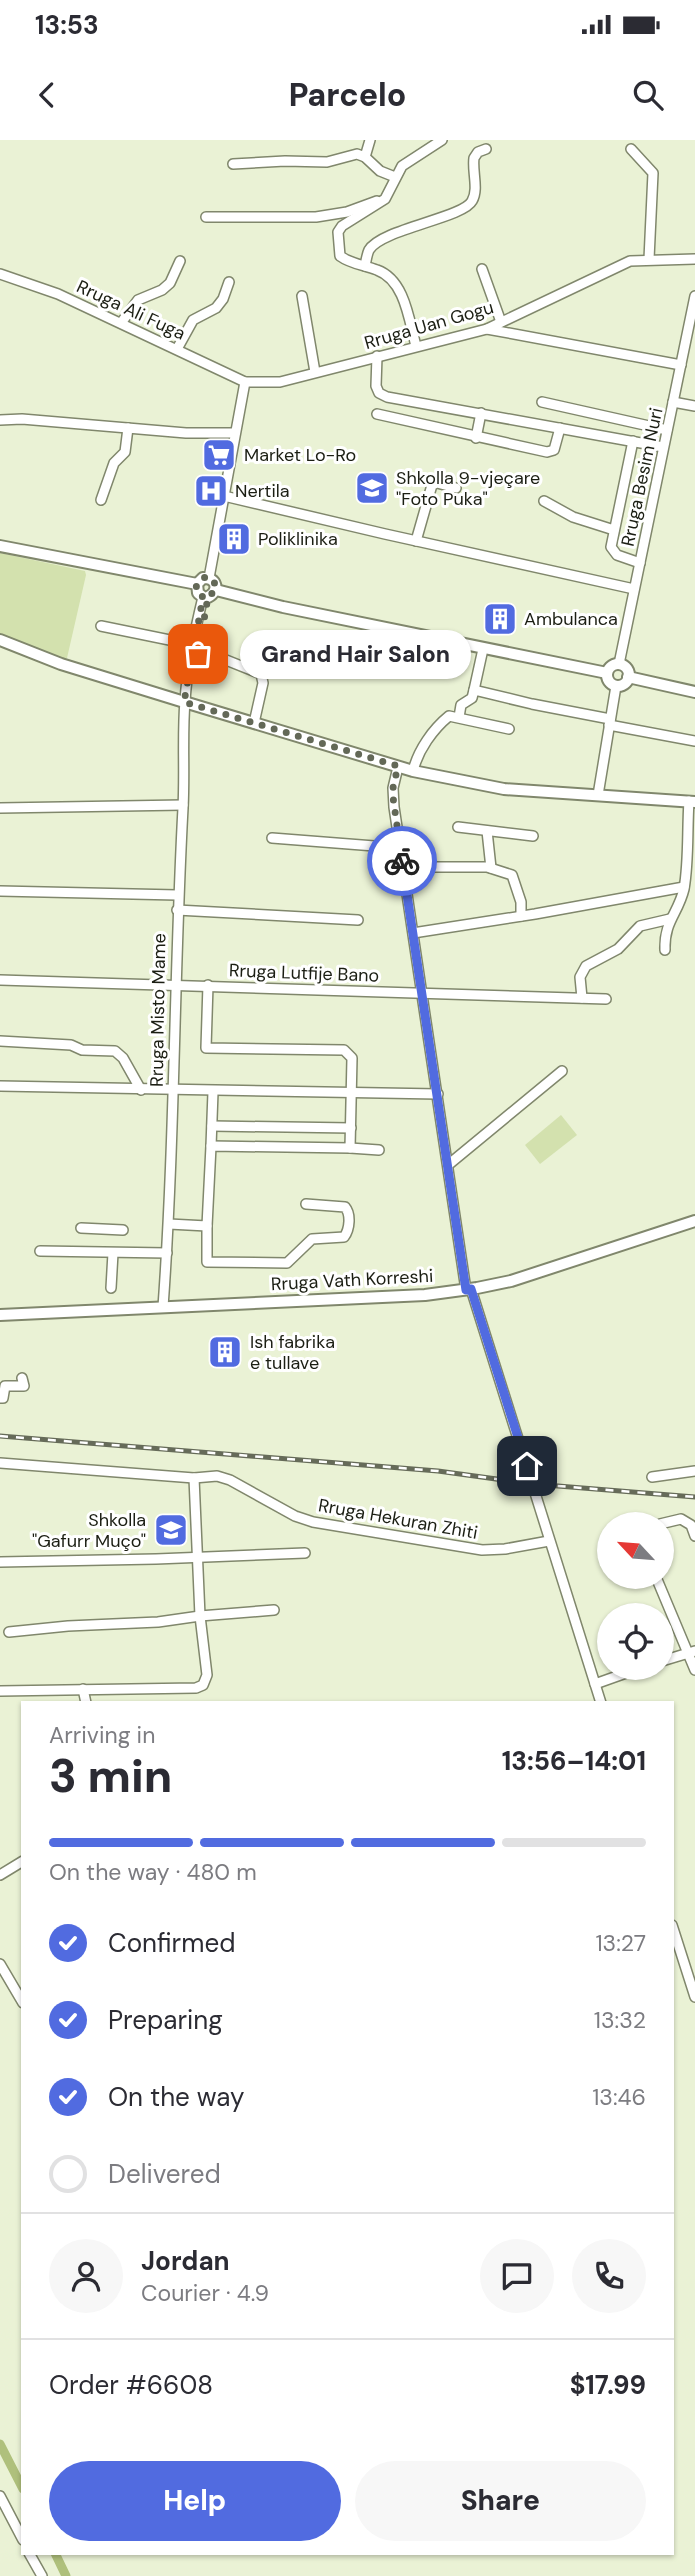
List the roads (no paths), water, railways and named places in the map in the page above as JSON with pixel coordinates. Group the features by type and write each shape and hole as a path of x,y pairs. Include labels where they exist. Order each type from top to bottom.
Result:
{"main road":[{"path":"0,546 197,584"},
{"path":"209,595 214,581 209,578 201,579 197,584 198,593 209,595 283,607 607,673"},
{"path":"0,640 186,707 254,723 413,771 505,789 692,801"},
{"path":"619,664 626,668 628,677 624,684 616,686 609,681 607,673 611,667 619,664"},
{"path":"628,677 695,692"},
{"name":"Rruga Vath Korreshi","path":"0,1315 469,1290 511,1281 574,1262 695,1221"}],"street":[{"path":"365,157 370,140"},
{"path":"416,346 395,282 385,274 340,256 338,232 342,226 385,198 402,166 442,140"},
{"path":"365,266 369,250 384,239 426,221 464,209 470,204 475,188 474,158 478,152 486,149"},
{"path":"631,149 653,173 649,259"},
{"path":"233,164 327,162 357,154 365,157 380,171 395,177"},
{"path":"206,217 337,215 385,198"},
{"name":"Rruga Uan Gogu","path":"245,382 280,382 487,329 630,261 695,259"},
{"path":"121,323 138,300 162,290 170,283 180,261"},
{"path":"482,269 501,322"},
{"name":"Rruga Ali Fuga","path":"0,274 58,294 245,382"},
{"path":"177,349 192,320 216,308 223,299 229,282"},
{"path":"302,296 315,372"},
{"name":"Rruga Besim Nuri","path":"619,664 695,296"},
{"path":"487,329 681,365"},
{"path":"377,356 376,386 379,393 387,397 663,447"},
{"path":"209,578 245,382"},
{"path":"542,402 667,430"},
{"path":"673,402 695,407"},
{"path":"377,414 547,452 554,450 560,428"},
{"path":"476,438 481,414"},
{"path":"0,420 186,433 235,433"},
{"path":"101,500 114,463 125,452 128,428"},
{"path":"634,441 611,547 617,555 640,563"},
{"path":"416,541 432,485 437,483 456,488"},
{"path":"224,496 635,589"},
{"path":"544,501 573,517 614,530"},
{"name":"Rruga Misto Mame","path":"163,1307 175,1091 177,895 186,707 194,645 209,595"},
{"name":"Rruga Misto Mame","path":"186,707 209,595"},
{"path":"101,626 194,645"},
{"path":"458,717 461,705 472,698 483,649"},
{"path":"221,658 261,674 263,683 254,723"},
{"path":"598,795 616,686"},
{"path":"474,690 695,741"},
{"path":"413,771 418,756 436,727 449,716 509,729"},
{"path":"398,766 393,797 469,1290 600,1701"},
{"path":"664,950 670,919 680,903 684,887 692,801"},
{"path":"0,808 183,805"},
{"path":"458,827 533,836"},
{"path":"487,831 491,868"},
{"path":"272,838 400,848"},
{"path":"433,867 491,868 512,876 521,902 521,916"},
{"path":"413,933 684,887"},
{"path":"0,891 177,895"},
{"path":"177,910 358,920"},
{"path":"582,998 580,977 586,966 623,945 640,926 670,919"},
{"name":"Rruga Lutfije Bano","path":"0,980 606,999"},
{"path":"208,985 206,1048 344,1050 352,1058 350,1148"},
{"path":"0,1041 71,1045 82,1050 116,1051 123,1058 141,1090"},
{"path":"448,1165 562,1071"},
{"path":"0,1086 213,1092 438,1094"},
{"path":"213,1092 207,1262 287,1263 312,1239 344,1237 349,1229 348,1210 345,1207 306,1204"},
{"path":"212,1126 351,1128"},
{"path":"308,1147 309,1128"},
{"path":"211,1146 379,1150"},
{"path":"169,1224 207,1226"},
{"path":"81,1228 123,1230"},
{"path":"40,1251 167,1253"},
{"path":"111,1288 113,1252"},
{"path":"0,1398 4,1398 5,1386 24,1386 22,1378"},
{"name":"Rruga Hekuran Zhiti","path":"0,1463 194,1478 217,1476 230,1480 295,1516 356,1530 482,1550 549,1541"},
{"path":"652,1477 695,1471"},
{"path":"0,1691 196,1688 203,1685 207,1675 201,1616 194,1478"},
{"path":"674,1520 681,1518 691,1525 695,1536"},
{"path":"0,1562 305,1553"},
{"path":"662,1589 692,1652 695,1670"},
{"path":"9,1632 158,1622 274,1610"},
{"path":"674,1657 692,1652"},
{"path":"595,1684 606,1680"},
{"path":"83,1689 86,1701"},
{"path":"0,1875 21,1862"},
{"path":"674,1930 692,1975 695,1997"},
{"path":"0,1964 21,2000"},
{"path":"0,2496 21,2536"},
{"path":"30,2555 42,2576"}],"waterway":[{"path":"0,2444 21,2485"},
{"path":"56,2555 66,2576"}],"railway":[{"path":"0,1436 438,1471 533,1484 695,1497"}],"place":[{"name":"Market Lo-Ro","path":"219,455"},
{"name":"Shkolla 9-vjeçare \"Foto Puka\"","path":"372,488"},
{"name":"Nertila","path":"211,491"},
{"name":"Poliklinika","path":"234,539"},
{"name":"Ambulanca","path":"500,619"},
{"name":"Grand Hair Salon","path":"198,654"},
{"name":"Ish fabrika e tullave","path":"225,1352"},
{"name":"Shkolla \"Gafurr Muço\"","path":"171,1530"}]}
